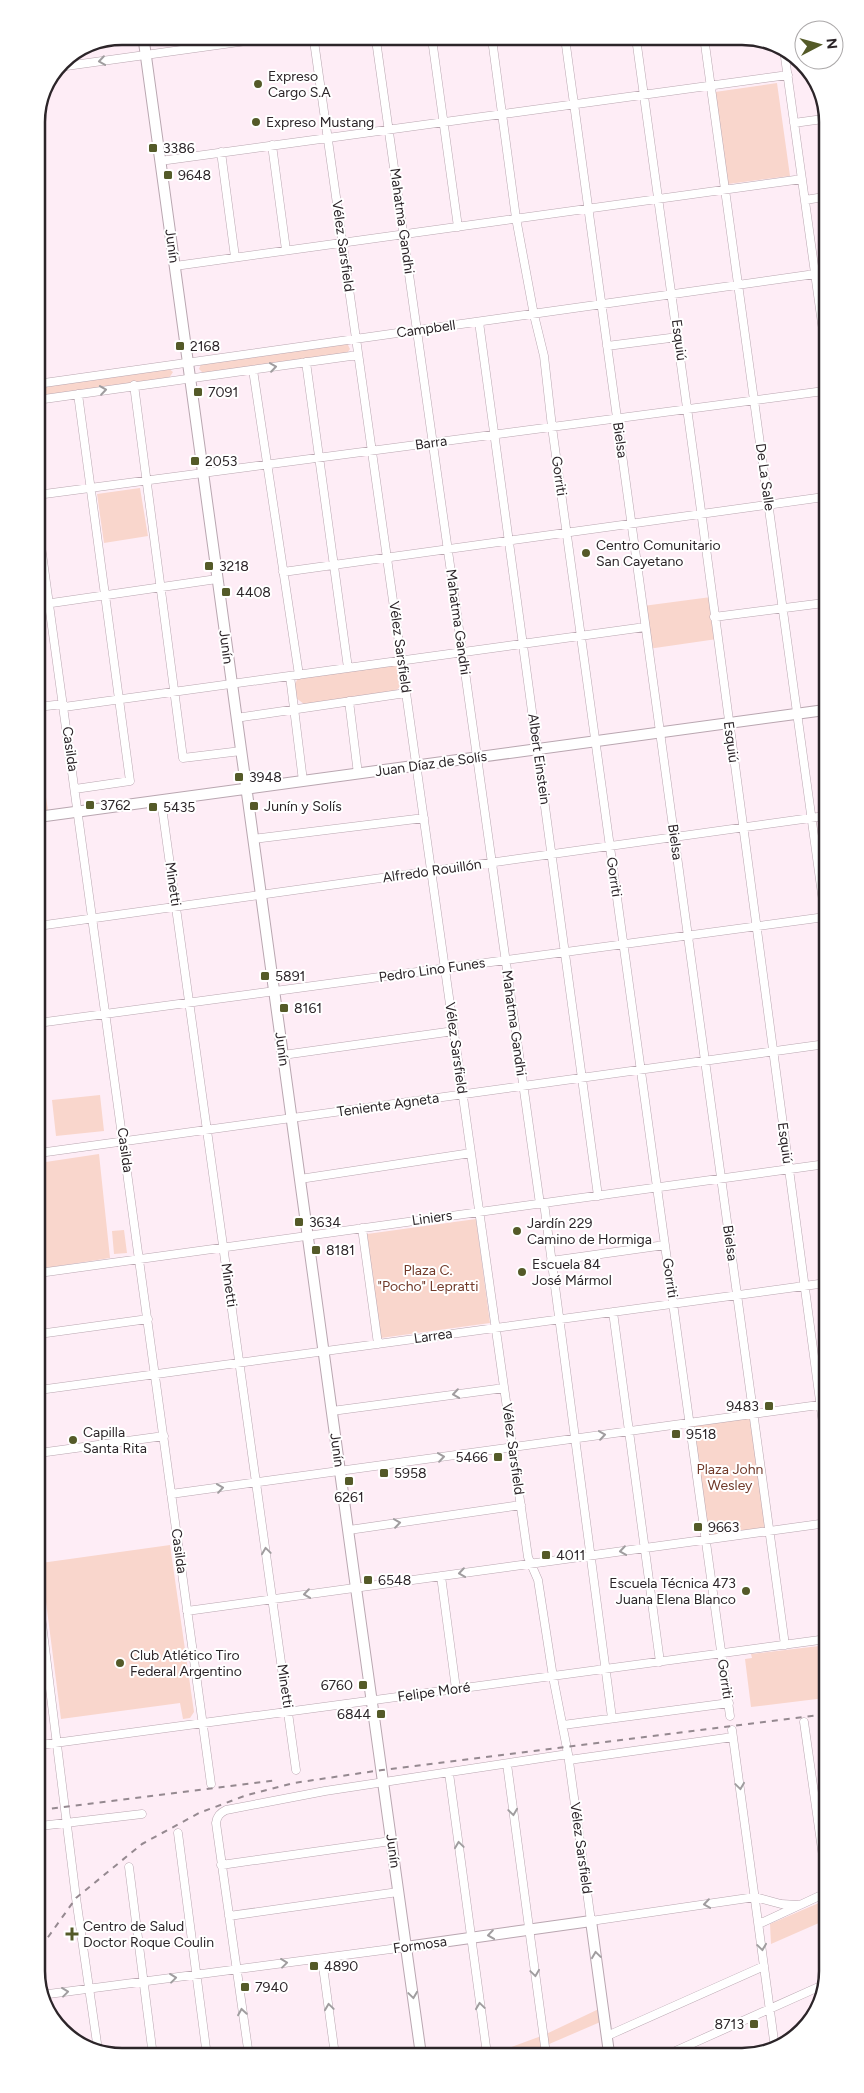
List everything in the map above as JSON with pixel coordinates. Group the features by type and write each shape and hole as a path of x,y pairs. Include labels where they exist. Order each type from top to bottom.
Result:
{"main road":[{"name":"Junín","path":"144,45 240,751 421,2048"},
{"name":"Juan Díaz de Solís","path":"45,816 819,711"},
{"name":"Formosa","path":"406,1947 591,1921"},
{"name":"Vélez Sarsfield","path":"591,1921 608,2048"}],"street":[{"path":"70,66 200,45"},
{"name":"Vélez Sarsfield","path":"315,45 528,1557 538,1580 553,1677 569,1757 591,1921"},
{"name":"Mahatma Gandhi","path":"377,45 523,1086 551,1261 612,1718"},
{"path":"433,45 458,227"},
{"name":"Gorriti","path":"493,45 516,218 534,315 544,356 552,427 730,1716"},
{"name":"Bielsa","path":"566,45 785,1645"},
{"name":"Esquiú","path":"637,45 688,409 728,723 805,1286 819,1374"},
{"name":"De La Salle","path":"705,45 819,871"},
{"path":"785,59 819,301"},
{"path":"160,161 788,75"},
{"path":"794,122 819,119"},
{"path":"272,145 286,250"},
{"path":"221,152 236,257"},
{"path":"175,266 802,179"},
{"path":"805,200 819,198"},
{"name":"Campbell","path":"45,383 815,274"},
{"name":"Albert Einstein","path":"479,322 598,1196"},
{"path":"607,346 678,337"},
{"path":"45,399 358,355"},
{"path":"306,362 348,668"},
{"path":"253,370 299,675"},
{"path":"134,386 184,758 240,751"},
{"name":"Barra","path":"45,494 819,392"},
{"path":"75,789 130,781 78,394"},
{"path":"283,572 819,497"},
{"name":"Casilda","path":"45,570 211,1784"},
{"path":"45,605 217,579"},
{"path":"714,617 819,603"},
{"path":"45,707 119,700 645,627"},
{"path":"290,676 304,781"},
{"path":"236,718 406,692"},
{"path":"349,701 358,774"},
{"name":"Minetti","path":"161,800 296,1770"},
{"name":"Alfredo Rouillón","path":"45,925 819,817"},
{"path":"253,839 424,818"},
{"name":"Pedro Lino Funes","path":"45,1022 190,1004 819,917"},
{"path":"283,1055 454,1031"},
{"name":"Teniente Agneta","path":"45,1152 819,1045"},
{"path":"300,1178 471,1153"},
{"name":"Liniers","path":"45,1272 819,1165"},
{"path":"362,1228 378,1344"},
{"path":"551,1261 665,1245"},
{"name":"Larrea","path":"45,1389 819,1284"},
{"path":"613,1312 660,1662"},
{"path":"45,1333 148,1319"},
{"path":"332,1411 504,1388"},
{"path":"172,1494 819,1406"},
{"path":"45,1452 164,1436"},
{"path":"348,1530 521,1505"},
{"path":"187,1611 819,1524"},
{"path":"441,1576 456,1689"},
{"name":"Felipe Moré","path":"45,1744 819,1640"},
{"path":"45,1646 97,2043"},
{"path":"563,1726 729,1703"},
{"path":"804,1722 819,1828"},
{"path":"248,2048 216,1823 217,1816 226,1810 325,1791 507,1764 733,1734 774,2041"},
{"path":"507,1764 545,2048"},
{"path":"449,1773 486,2048"},
{"path":"45,1825 142,1814"},
{"path":"178,1833 206,2048"},
{"path":"222,1865 391,1841"},
{"path":"128,1867 152,2048"},
{"path":"229,1916 398,1892"},
{"path":"759,1924 819,1896"},
{"name":"Formosa","path":"591,1921 755,1897 781,1904 798,1905"},
{"name":"Formosa","path":"49,1994 406,1947"},
{"path":"322,1959 335,2048"},
{"path":"607,2036 764,1966"},
{"path":"682,2048 817,1988"},
{"path":"691,2044 691,2048"}],"green space":[{"path":"777,83 790,176 728,184 715,92"},
{"path":"347,343 350,349 347,353 203,373 199,369 201,364"},
{"path":"169,369 173,372 169,378 45,396 45,386"},
{"path":"140,488 148,536 104,543 97,494"},
{"path":"711,597 717,639 648,649 643,606"},
{"path":"395,665 398,667 400,687 395,691 304,704 296,698 294,686 298,678"},
{"path":"45,790 48,811 45,811"},
{"path":"100,1095 104,1131 56,1136 52,1100"},
{"path":"99,1154 110,1258 45,1268 45,1162"},
{"name":"Plaza C. \"Pocho\" Lepratti","path":"476,1219 490,1323 381,1338 367,1234"},
{"path":"124,1230 127,1253 114,1254 112,1231"},
{"name":"Plaza John Wesley","path":"753,1414 769,1531 706,1540 690,1423"},
{"name":"Club Atlético Tiro Federal Argentino","path":"170,1545 194,1712 190,1718 183,1719 180,1703 61,1719 45,1594 45,1562"},
{"path":"819,1646 819,1699 751,1707 745,1659 752,1658 751,1654"},
{"path":"819,1903 819,1923 771,1944 770,1924"},
{"path":"603,2007 605,2020 540,2048 508,2048 544,2035"}],"railway":[{"path":"45,1941 76,1898 142,1844 199,1813 247,1795 294,1783 382,1770 819,1715"},
{"path":"45,1809 278,1780"}],"place":[{"name":"Expreso Cargo S.A","path":"258,84"},
{"name":"Expreso Mustang","path":"256,122"},
{"name":"3386","path":"153,148"},
{"name":"9648","path":"168,175"},
{"name":"2168","path":"180,346"},
{"name":"7091","path":"198,392"},
{"name":"2053","path":"195,461"},
{"name":"Centro Comunitario San Cayetano","path":"586,553"},
{"name":"3218","path":"209,566"},
{"name":"4408","path":"226,592"},
{"name":"3948","path":"239,777"},
{"name":"3762","path":"90,805"},
{"name":"Junín y Solís","path":"254,806"},
{"name":"5435","path":"153,807"},
{"name":"5891","path":"265,976"},
{"name":"8161","path":"284,1008"},
{"name":"3634","path":"299,1222"},
{"name":"Jardín 229 Camino de Hormiga","path":"517,1231"},
{"name":"8181","path":"316,1250"},
{"name":"Escuela 84 José Mármol","path":"522,1272"},
{"name":"9483","path":"769,1406"},
{"name":"9518","path":"676,1434"},
{"name":"Capilla Santa Rita","path":"73,1440"},
{"name":"5466","path":"498,1457"},
{"name":"5958","path":"384,1473"},
{"name":"6261","path":"349,1481"},
{"name":"9663","path":"698,1527"},
{"name":"4011","path":"546,1555"},
{"name":"6548","path":"368,1580"},
{"name":"Escuela Técnica 473 Juana Elena Blanco","path":"746,1591"},
{"name":"Club Atlético Tiro Federal Argentino","path":"120,1663"},
{"name":"6760","path":"363,1685"},
{"name":"6844","path":"381,1714"},
{"name":"Centro de Salud Doctor Roque Coulin","path":"72,1934"},
{"name":"4890","path":"314,1966"},
{"name":"7940","path":"245,1987"},
{"name":"8713","path":"754,2024"}]}
